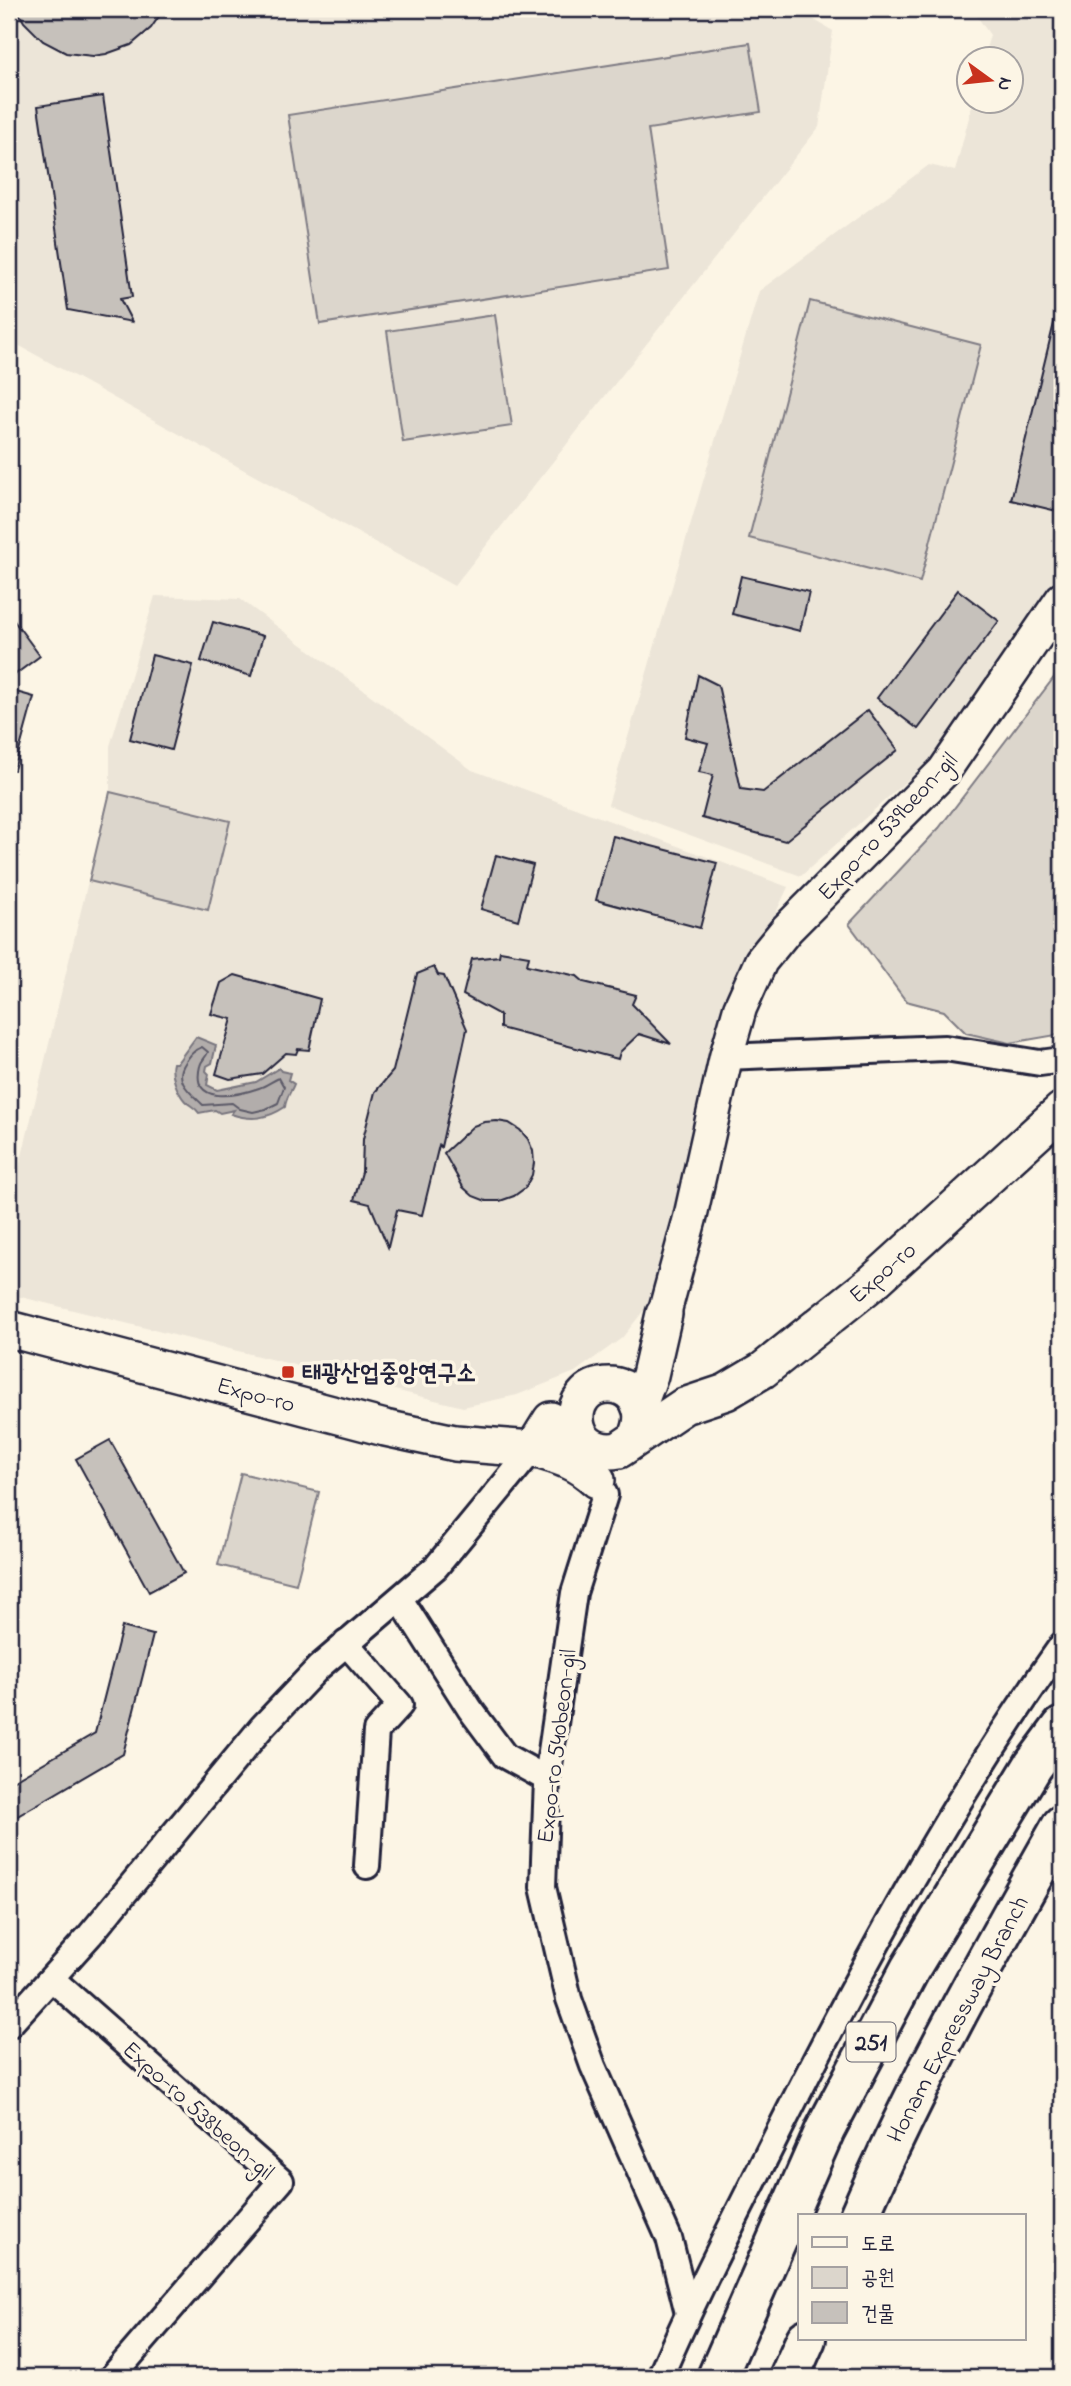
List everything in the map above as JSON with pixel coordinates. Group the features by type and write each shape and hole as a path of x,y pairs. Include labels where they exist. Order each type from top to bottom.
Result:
{"highway":[{"name":"251","path":"717,2377 825,2130 910,1969 1033,1766 1062,1727"},
{"name":"Honam Expressway Branch","path":"860,2214 890,2144 964,1997 1062,1825"},
{"path":"789,2377 806,2340"}],"main road":[{"name":"Expo-ro","path":"9,1329 385,1428 455,1443 519,1448 629,1438 726,1392 763,1370 873,1282 1062,1110"},
{"path":"578,1403 576,1426 580,1437 629,1438 666,1397 656,1381 653,1365 664,1314"},
{"path":"519,1448 578,1403 646,1345 664,1314"},
{"path":"578,1403 625,1389 634,1395 629,1438"}],"street":[{"name":"Expo-ro 539beon-gil","path":"664,1314 690,1218 726,1057 740,1008 761,961 787,929 944,772 1062,599"},
{"path":"726,1057 945,1048 1040,1063 1062,1060"},
{"name":"Expo-ro 540beon-gil","path":"629,1438 574,1593 547,1779 543,1887 569,1999 598,2078 669,2238 688,2313"},
{"path":"9,2025 52,1979 262,1727 346,1643 436,1567 519,1448"},
{"path":"400,1598 470,1709 505,1756 547,1779"},
{"path":"346,1643 400,1706 376,1731 367,1866"},
{"path":"660,2377 688,2313 820,2050 933,1845 1016,1709 1062,1645"},
{"name":"Expo-ro 538beon-gil","path":"52,1979 281,2182 112,2377"}],"shaded area":[{"path":"9,9 796,9 833,31 819,127 454,586 9,340"},
{"path":"972,9 1062,9 1062,568 935,755 801,876 608,805 759,291 929,165 955,171 969,116 1026,116 1026,46 987,46 990,35"},
{"path":"155,596 240,599 472,770 788,887 719,1034 648,1305 622,1338 575,1372 517,1395 463,1407 9,1294 9,1210 110,790 110,746"}],"green space":[{"path":"750,43 761,112 648,129 669,270 320,324 288,115"},
{"path":"810,301 981,345 920,582 749,538"},
{"path":"495,315 512,426 403,442 387,331"},
{"path":"1062,667 1062,1034 1010,1043 966,1033 944,1011 906,1001 849,924 939,828"},
{"path":"110,792 230,821 208,910 89,881"},
{"path":"241,1473 319,1492 296,1584 218,1565"}],"water":[{"path":"196,1037 216,1045 212,1063 207,1066 207,1085 217,1090 256,1082 279,1068 290,1073 288,1080 294,1084 285,1107 259,1118 231,1114 234,1110 199,1113 182,1097 172,1072 173,1063 177,1063"}],"building":[{"path":"17,9 164,9 151,28 131,45 93,56 66,53 43,41 24,22"},
{"path":"103,96 132,297 120,299 132,322 68,310 38,106"},
{"path":"1056,315 1062,316 1062,488 1057,511 1011,500"},
{"path":"741,576 809,592 800,631 732,614"},
{"path":"958,590 999,621 918,729 877,698"},
{"path":"9,614 40,656 9,679"},
{"path":"213,622 263,636 251,676 201,661"},
{"path":"152,655 193,665 171,750 130,739"},
{"path":"698,675 718,685 741,789 763,792 868,710 898,750 785,841 702,818 713,775 699,772 708,743 685,737"},
{"path":"9,690 34,697 14,770 9,770"},
{"path":"613,836 717,863 700,928 596,900"},
{"path":"496,855 533,865 518,920 481,909"},
{"path":"500,951 529,956 527,965 577,976 584,982 636,995 632,1004 671,1044 639,1034 620,1052 618,1059 500,1028 500,1015 463,995 472,959 499,956"},
{"path":"434,967 438,975 444,976 467,1029 441,1147 439,1145 422,1215 397,1210 388,1247 370,1204 354,1200 362,1172 363,1139 375,1092 393,1071 417,974"},
{"path":"235,975 320,999 309,1050 298,1049 296,1054 286,1053 262,1074 230,1079 216,1074 232,1019 211,1014 221,983"},
{"path":"497,1121 509,1123 528,1139 534,1163 532,1175 525,1188 500,1201 486,1201 473,1196 463,1187 444,1153 473,1126"},
{"path":"110,1440 184,1573 149,1592 76,1459"},
{"path":"122,1627 153,1635 123,1754 9,1821 9,1783 95,1733"}],"place":[{"name":"태광산업중앙연구소","path":"288,1372"}]}
